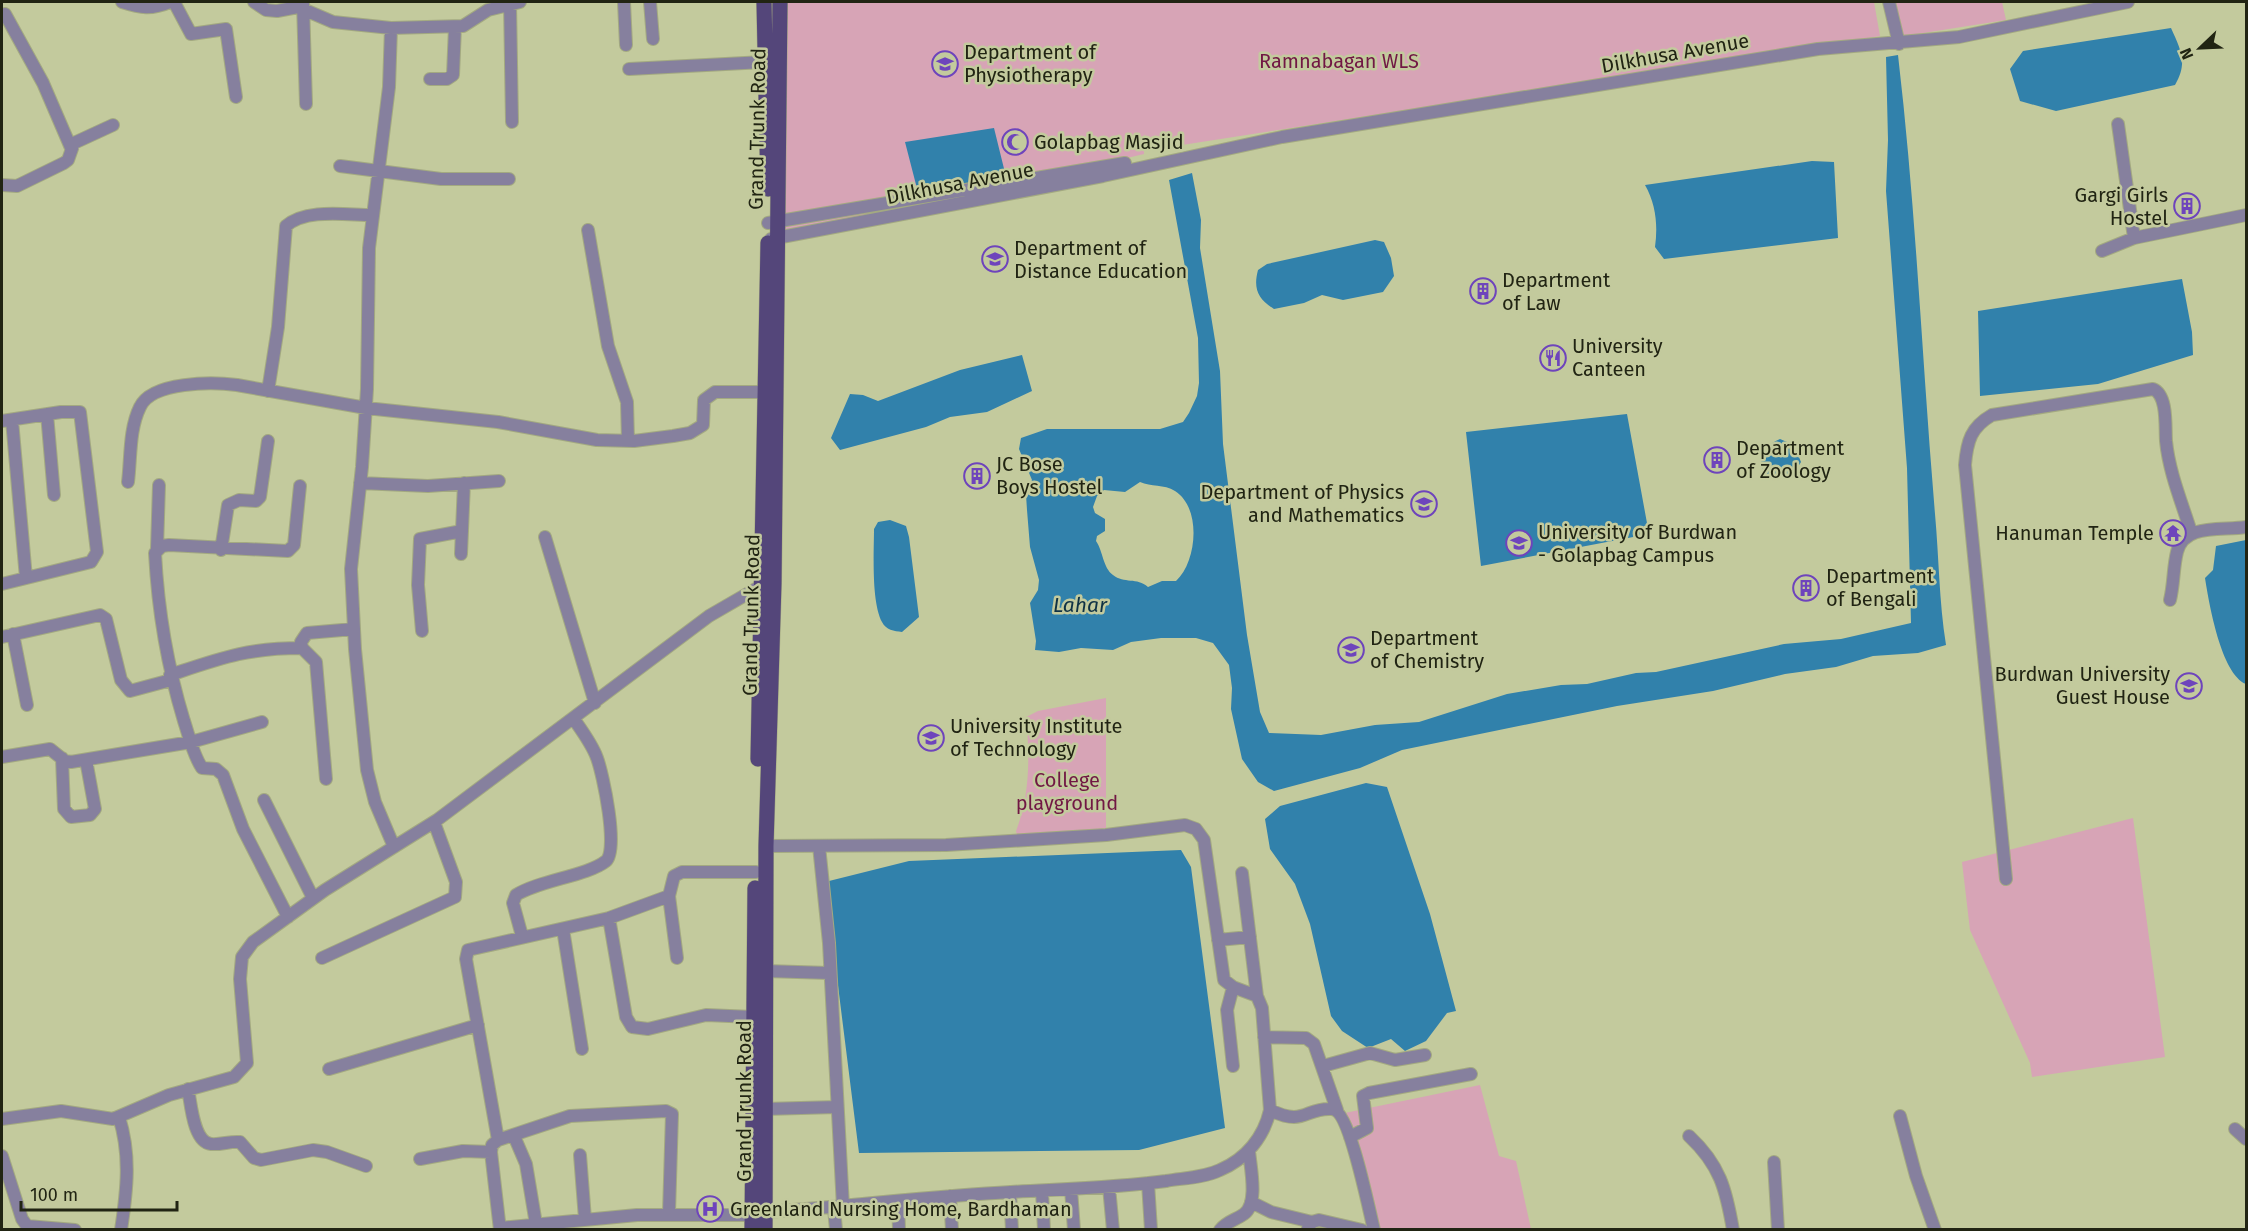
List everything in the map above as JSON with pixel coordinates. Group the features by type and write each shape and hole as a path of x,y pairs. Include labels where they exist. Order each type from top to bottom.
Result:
{"main road":[{"name":"Grand Trunk Road","path":"764,2 773,223"},
{"name":"Grand Trunk Road","path":"756,1219 765,1109 767,584 773,223 780,2"},
{"name":"Grand Trunk Road","path":"765,1230 756,1219 753,1017 767,584 764,392 773,239"}],"street":[{"path":"122,2 149,8 172,2 191,34 226,29 236,97"},
{"path":"254,2 266,10 304,5 333,22 391,28 463,26 492,5 515,2 512,122"},
{"path":"624,2 626,45"},
{"path":"650,2 653,39"},
{"path":"1889,2 1899,44"},
{"name":"Dilkhusa Avenue","path":"773,239 1220,145 1228,148 1818,49 1959,38 2128,2"},
{"path":"304,5 306,104"},
{"path":"5,14 43,83 72,148"},
{"path":"430,79 447,79 453,75 455,27"},
{"path":"391,28 389,87 372,215 367,286 366,408 351,569 354,629 368,770 375,802 394,847"},
{"path":"629,69 766,62"},
{"path":"2118,124 2134,238"},
{"path":"2,185 17,186 64,163 80,138 113,125"},
{"path":"340,166 441,179 509,179"},
{"name":"Dilkhusa Avenue","path":"773,223 1102,171"},
{"path":"268,391 281,299 286,226 297,219 316,216 372,215"},
{"path":"2102,251 2134,238 2247,215"},
{"path":"588,230 608,346 627,402 628,441"},
{"path":"128,482 137,415 145,400 175,387 217,383 366,408 461,417 566,435 628,441 674,436 699,429 703,424 704,400 715,393 764,392"},
{"path":"2006,879 1965,465 1967,441 1981,421 1992,415 2153,388 2160,394 2164,407 2167,450 2191,532"},
{"path":"2,584 92,562 97,552 81,412 7,420 26,578"},
{"path":"47,414 54,495"},
{"path":"221,550 228,505 238,500 256,501 260,496 268,441"},
{"path":"360,483 419,486 499,481"},
{"path":"461,554 464,483"},
{"path":"159,485 155,553 158,609 171,677 191,742 202,768 216,769 223,775 243,829 288,917"},
{"path":"157,549 169,545 271,552 291,549 300,486"},
{"path":"2170,600 2177,553 2183,538 2191,532 2247,527"},
{"path":"422,631 418,585 420,539 429,535 462,531"},
{"path":"545,537 595,703"},
{"path":"2,1119 61,1111 107,1119 119,1117 188,1089 234,1077 247,1064 240,979 242,957 253,942 313,898 434,822 708,616 767,584"},
{"path":"27,705 7,635 99,615 106,619 121,680 126,689 130,691 238,652 260,648 302,648"},
{"path":"326,779 316,662 302,648 301,642 307,633 354,629"},
{"path":"522,936 513,903 516,895 527,888 594,866 606,860 612,853 612,836 600,768 592,747 573,718"},
{"path":"2,757 50,749 62,759 71,762 86,760 191,742 262,722"},
{"path":"62,759 64,809 71,817 79,818 90,815 95,809 86,760"},
{"path":"264,800 313,898"},
{"path":"322,958 455,897 458,888 434,822"},
{"path":"766,846 946,845 1106,835 1185,825 1196,829 1204,840 1224,980 1233,987 1257,996"},
{"path":"819,846 828,932 837,1107 839,1207 836,1230"},
{"path":"677,958 669,896 674,876 682,872 756,872"},
{"path":"669,1213 673,1121 672,1114 666,1111 570,1116 498,1140 490,1152 500,1229 537,1227 585,1220 614,1223 669,1213 756,1219 839,1207 950,1196 1109,1187 1219,1171 1239,1160 1267,1124 1270,1110 1262,1008 1257,996 1242,873"},
{"path":"498,1140 466,959 468,950 609,918 669,896"},
{"path":"609,918 626,1017 632,1027 648,1029 706,1015 753,1017"},
{"path":"563,929 582,1049"},
{"path":"1218,940 1250,937"},
{"path":"766,971 830,972"},
{"path":"1233,987 1227,1010 1233,1066"},
{"path":"329,1070 478,1025"},
{"path":"1264,1037 1306,1038 1314,1044 1337,1110 1343,1118 1350,1137 1374,1230"},
{"path":"1323,1066 1370,1053 1395,1060 1425,1055"},
{"path":"1350,1137 1367,1128 1363,1096 1471,1074"},
{"path":"188,1089 198,1132 204,1141 212,1144 240,1142 254,1158 261,1160 313,1150 327,1152 366,1166"},
{"path":"765,1109 837,1107"},
{"path":"1270,1110 1297,1118 1331,1109 1337,1110"},
{"path":"1900,1116 1916,1176 1935,1230"},
{"path":"119,1117 127,1141 128,1164 120,1230"},
{"path":"2235,1129 2247,1139"},
{"path":"514,1136 526,1164 537,1227"},
{"path":"1689,1136 1706,1152 1719,1173 1733,1230"},
{"path":"1220,1230 1229,1221 1243,1215 1251,1202 1249,1150"},
{"path":"420,1159 456,1151 490,1152"},
{"path":"580,1155 585,1220"},
{"path":"2,1156 22,1219 27,1226 75,1230"},
{"path":"1774,1162 1778,1230"},
{"path":"1148,1183 1152,1230"},
{"path":"1109,1187 1113,1230"},
{"path":"1071,1189 1074,1230"},
{"path":"1042,1191 1044,1230"},
{"path":"1010,1192 1012,1230"},
{"path":"950,1196 952,1230"},
{"path":"898,1201 899,1230"},
{"path":"1251,1202 1310,1226 1327,1221 1362,1230"}],"green space":[{"name":"Ramnabagan WLS","path":"777,2 1874,2 1880,36 1150,150 1144,134 1144,154 790,237 789,229 780,230"},
{"path":"1890,2 2002,2 2006,20 1898,37"},
{"name":"College playground","path":"1106,698 1106,835 1017,835 1028,775 1026,717 1038,711"},
{"path":"2133,818 2165,1057 2032,1077 2030,1063 1970,930 1962,862"},
{"path":"1480,1085 1499,1156 1516,1161 1531,1229 1370,1229 1340,1114"}],"water":[{"path":"2171,28 2182,57 2181,70 2175,85 2056,111 2020,101 2010,69 2023,51"},
{"name":"Lahar","path":"1898,55 1904,112 1940,596 1946,645 1918,653 1873,656 1836,667 1785,674 1713,691 1617,706 1402,750 1360,768 1274,791 1258,782 1242,759 1231,709 1232,688 1229,665 1213,643 1196,638 1161,638 1131,642 1113,650 1081,648 1059,652 1035,650 1036,641 1030,603 1038,590 1039,580 1030,547 1027,510 1026,495 1032,480 1019,449 1021,438 1047,429 1160,429 1183,422 1189,413 1197,396 1199,383 1198,338 1169,180 1192,173 1201,220 1200,248 1220,371 1223,444 1247,635 1260,712 1269,733 1321,735 1375,725 1419,722 1507,694 1561,685 1587,684 1636,673 1656,672 1784,644 1841,639 1911,623 1907,468 1886,191 1888,140 1886,57","holes":["1140,482 1171,489 1184,499 1190,510 1194,535 1188,561 1176,581 1162,581 1148,587 1139,582 1117,578 1110,572 1096,541 1097,536 1105,531 1105,519 1095,513 1093,507 1097,496 1104,490 1125,492"]},
{"path":"994,128 1009,189 921,204 905,142"},
{"path":"1812,161 1834,162 1838,238 1664,259 1655,247 1655,215 1652,200 1645,185"},
{"path":"1375,240 1384,242 1391,258 1394,276 1383,292 1343,300 1322,295 1304,303 1274,309 1258,293 1256,283 1258,270 1267,264"},
{"path":"2182,279 2192,332 2193,355 2098,384 1980,396 1978,311"},
{"path":"1022,355 1032,391 987,412 950,417 926,427 840,450 831,438 850,394 863,395 878,401 960,370"},
{"path":"1627,414 1649,534 1481,566 1466,432"},
{"path":"1780,439 1794,445 1801,462 1795,470 1786,475 1766,477 1761,464 1762,454"},
{"path":"890,520 906,526 919,617 902,632 891,630 884,625 876,602 874,529 878,522"},
{"path":"2246,540 2246,684 2237,678 2223,653 2213,620 2205,578 2213,570 2216,546"},
{"path":"1366,783 1387,787 1430,914 1456,1011 1447,1013 1426,1041 1405,1051 1391,1039 1368,1048 1342,1031 1331,1016 1310,924 1295,884 1270,849 1265,819 1280,806"},
{"path":"1181,850 1191,867 1225,1128 1139,1150 859,1153 825,882 909,861"}],"place":[{"name":"Department of Physiotherapy","path":"945,64"},
{"name":"Golapbag Masjid","path":"1015,142"},
{"name":"Gargi Girls Hostel","path":"2187,206"},
{"name":"Department of Distance Education","path":"995,259"},
{"name":"Department of Law","path":"1483,291"},
{"name":"University Canteen","path":"1553,358"},
{"name":"Department of Zoology","path":"1717,460"},
{"name":"JC Bose Boys Hostel","path":"977,476"},
{"name":"Department of Physics and Mathematics","path":"1424,504"},
{"name":"Hanuman Temple","path":"2173,533"},
{"name":"University of Burdwan - Golapbag Campus","path":"1519,543"},
{"name":"Department of Bengali","path":"1806,588"},
{"name":"Department of Chemistry","path":"1351,650"},
{"name":"Burdwan University Guest House","path":"2189,686"},
{"name":"University Institute of Technology","path":"931,738"},
{"name":"Greenland Nursing Home, Bardhaman","path":"710,1209"}]}
